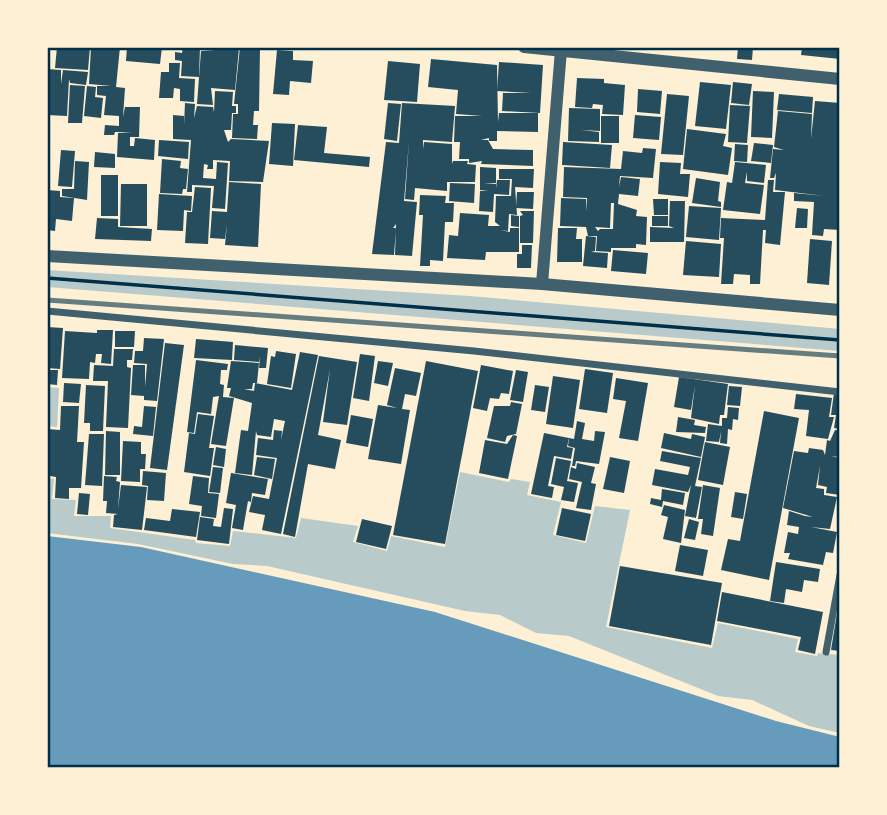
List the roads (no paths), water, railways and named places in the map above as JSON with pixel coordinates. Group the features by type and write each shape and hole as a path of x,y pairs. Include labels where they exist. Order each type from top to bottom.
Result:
{"street":[{"path":"524,47 840,79"},
{"path":"542,284 561,50"},
{"path":"47,256 542,284 840,310"},
{"path":"47,312 474,351 840,392"},
{"path":"827,652 840,575"}],"water":[{"path":"47,536 141,547 435,612 776,721 840,737 840,768 47,768"}],"railway":[{"path":"47,300 840,356"}]}
